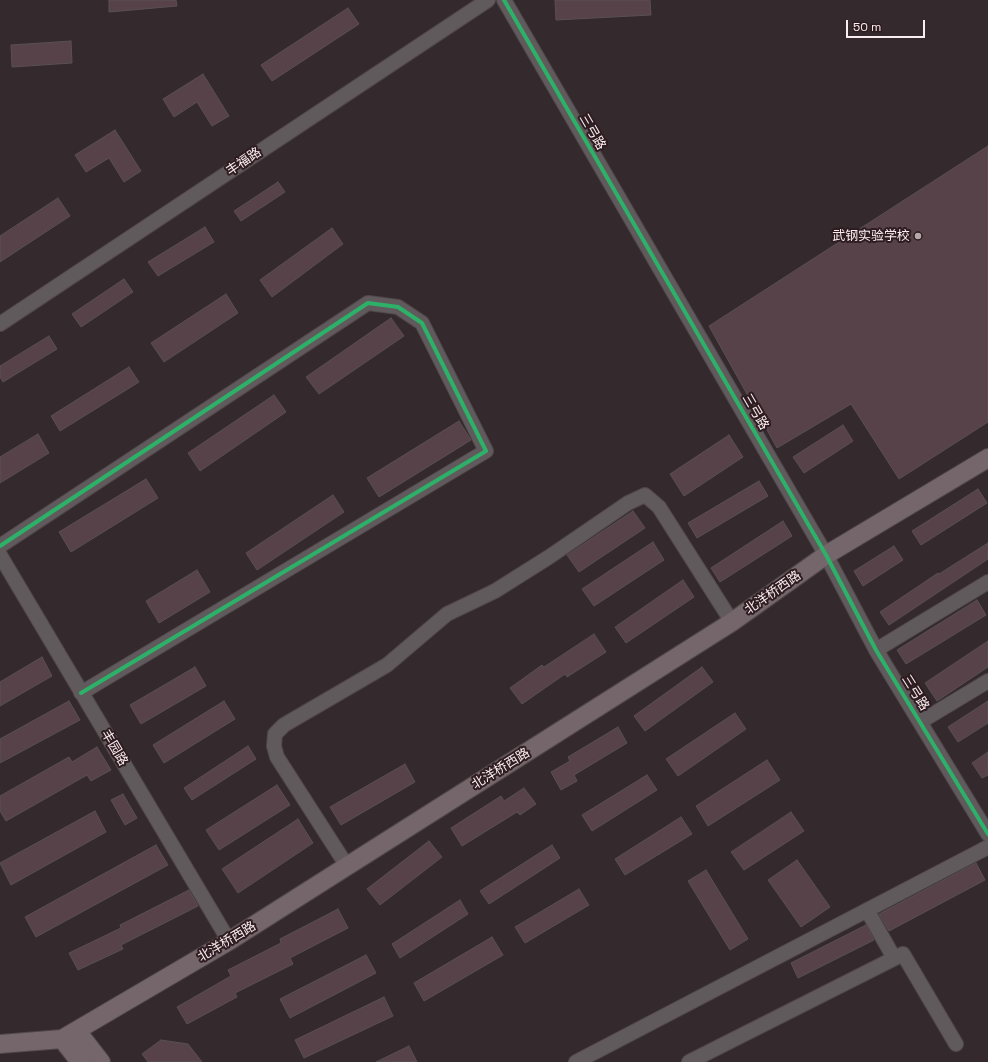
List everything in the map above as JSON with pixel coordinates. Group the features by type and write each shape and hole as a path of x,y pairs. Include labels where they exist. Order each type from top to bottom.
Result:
{"main road":[{"name":"北洋桥西路","path":"0,1044 62,1039 229,941 732,622 826,555 988,458"},
{"path":"77,1030 101,1062"},
{"path":"62,1039 80,1062"}],"street":[{"name":"丰福路","path":"0,324 488,0"},
{"name":"三弓路","path":"504,0 826,555 876,650 988,834"},
{"path":"0,546 368,303 398,307 422,323 486,450 82,693"},
{"path":"347,866 277,757 274,746 275,734 284,725 387,665 447,614 496,591 628,503 645,495 659,507 732,622"},
{"name":"丰园路","path":"0,555 229,941"},
{"path":"876,650 988,582"},
{"path":"920,722 988,681"},
{"path":"576,1062 988,847"},
{"path":"867,910 894,958"},
{"path":"689,1062 903,954 956,1044"}],"building":[{"path":"109,0 176,0 177,6 109,12"},
{"path":"555,0 650,0 651,15 556,20"},
{"path":"348,8 359,24 272,81 261,65"},
{"path":"71,41 72,63 12,67 11,45"},
{"path":"203,74 229,116 212,126 197,102 174,117 163,99"},
{"path":"115,130 141,171 124,182 109,158 86,172 75,155"},
{"name":"武钢实验学校","path":"988,146 988,422 899,479 851,404 777,448 709,326"},
{"path":"278,182 285,192 241,221 234,211"},
{"path":"58,198 70,216 0,262 0,236"},
{"path":"205,227 214,242 158,276 148,262"},
{"path":"332,228 343,244 272,297 260,280"},
{"path":"124,279 133,292 81,327 72,314"},
{"path":"226,294 238,313 164,362 151,343"},
{"path":"391,318 404,336 319,394 306,377"},
{"path":"49,336 57,349 3,382 0,377 0,366"},
{"path":"129,367 139,382 60,431 51,416"},
{"path":"274,395 286,412 200,471 188,453"},
{"path":"459,421 471,440 379,497 367,478"},
{"path":"843,425 853,441 804,473 793,457"},
{"path":"38,434 49,453 0,483 0,457"},
{"path":"729,435 743,457 684,496 670,474"},
{"path":"146,479 158,498 71,552 59,532"},
{"path":"759,481 768,496 697,538 688,523"},
{"path":"978,489 987,503 921,545 912,531"},
{"path":"333,495 344,512 257,570 246,553"},
{"path":"633,511 645,528 579,572 567,555"},
{"path":"783,521 792,536 720,582 711,568"},
{"path":"653,542 664,560 594,606 582,589"},
{"path":"988,543 988,559 889,625 880,612 938,573 939,574"},
{"path":"894,546 903,560 863,586 854,571"},
{"path":"197,570 210,592 159,623 146,601"},
{"path":"683,580 694,597 626,643 615,627"},
{"path":"977,600 986,615 906,664 897,650"},
{"path":"594,634 606,652 567,677 565,674 522,704 510,688 542,665 544,667"},
{"path":"988,641 988,667 937,701 925,683"},
{"path":"42,657 52,676 0,706 0,682"},
{"path":"195,667 206,686 141,724 130,705"},
{"path":"702,667 713,682 645,731 634,716"},
{"path":"69,701 80,720 0,763 0,739"},
{"path":"224,701 235,719 164,763 153,745"},
{"path":"988,701 988,723 958,742 948,727"},
{"path":"735,713 746,729 678,776 666,759"},
{"path":"618,727 627,743 574,775 577,781 561,790 551,772 570,761 568,757"},
{"path":"248,746 256,759 192,800 184,788"},
{"path":"97,747 111,770 91,781 87,775 6,821 0,811 0,796 69,757 72,762"},
{"path":"988,752 988,775 982,778 972,763"},
{"path":"767,760 780,780 708,826 696,806"},
{"path":"405,764 415,782 341,825 330,807"},
{"path":"647,775 657,790 592,831 582,815"},
{"path":"277,785 290,805 219,850 206,830"},
{"path":"524,788 536,804 520,815 517,812 462,846 451,828 501,796 504,801"},
{"path":"123,794 137,818 125,825 111,800"},
{"path":"95,811 106,832 11,885 0,863"},
{"path":"791,812 804,831 744,870 731,852"},
{"path":"681,817 692,834 625,875 615,859"},
{"path":"298,819 313,843 238,893 222,869"},
{"path":"429,841 442,857 380,905 367,889"},
{"path":"156,845 168,865 36,937 25,917"},
{"path":"552,845 560,858 489,904 480,891"},
{"path":"797,860 830,907 801,927 768,880"},
{"path":"976,863 985,880 889,931 879,914"},
{"path":"706,870 748,939 730,950 688,881"},
{"path":"579,889 589,905 525,943 515,927"},
{"path":"189,890 198,906 121,945 123,949 78,970 69,953 121,928 120,925"},
{"path":"460,900 468,914 400,958 392,944"},
{"path":"338,909 348,928 290,958 293,964 235,993 237,997 187,1024 177,1007 231,976 228,970 281,943 280,939"},
{"path":"866,925 874,940 798,978 791,963"},
{"path":"492,937 503,955 424,1001 414,983"},
{"path":"366,955 376,973 290,1018 280,999"},
{"path":"384,997 393,1016 304,1058 295,1040"},
{"path":"161,1040 188,1044 202,1062 148,1062 142,1054"},
{"path":"409,1046 417,1062 376,1062"}],"cycle path":[{"path":"504,0 826,555 876,650 988,834"},
{"path":"0,546 368,303 398,307 422,323 486,451 81,693"}],"place":[{"name":"武钢实验学校","path":"918,236"}]}
